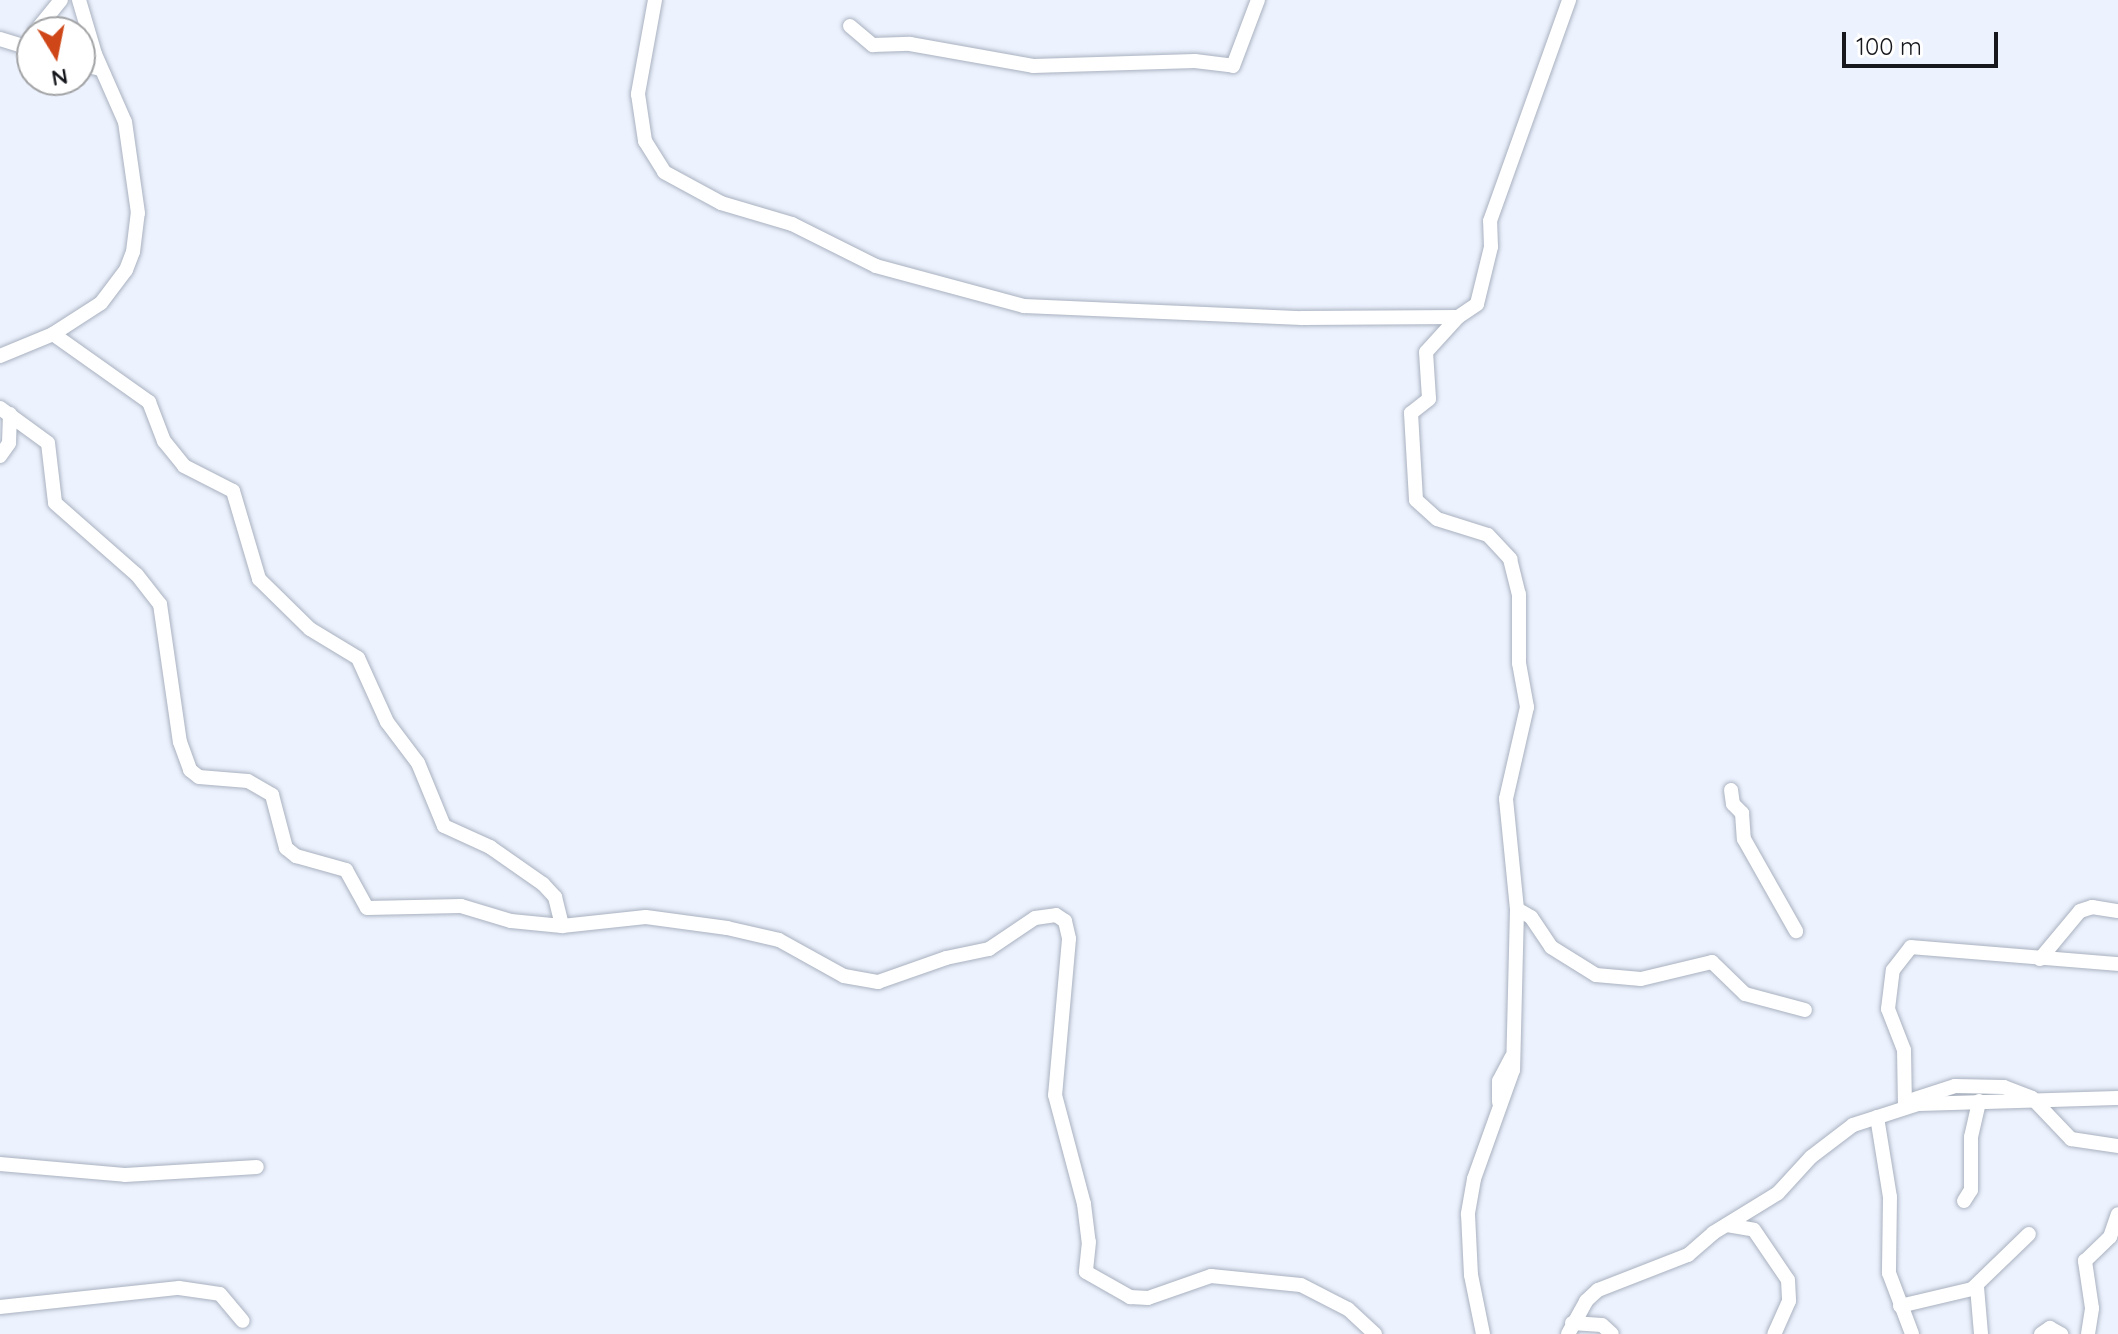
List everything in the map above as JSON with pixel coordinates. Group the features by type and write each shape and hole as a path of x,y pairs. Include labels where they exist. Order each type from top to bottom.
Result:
{"street":[{"path":"48,16 61,0"},
{"path":"0,356 53,334 101,303 126,270 133,252 138,213 125,122 100,69 79,0"},
{"path":"655,0 638,94 645,141 657,166 721,203 792,224 866,263 1044,308 1122,307 1218,317 1458,317 1469,313 1481,295 1491,247 1490,221 1569,0"},
{"path":"850,26 873,45 904,43 1033,66 1195,61 1233,66 1258,0"},
{"path":"96,68 100,69"},
{"path":"1458,317 1423,361 1430,392 1411,413 1418,464 1414,487 1416,500 1427,514 1488,535 1501,546 1515,571 1527,724 1505,815 1517,909 1515,1046 1511,1082 1474,1179 1468,1214 1471,1275 1483,1334"},
{"path":"53,334 149,402 164,441 184,466 233,491 259,579 300,621 358,658 387,722 418,763 444,826 490,847 543,884 555,897 562,926"},
{"path":"5,411 48,443 55,503 137,575 160,604 180,742 194,774 248,781 272,795 286,848 296,856 346,870 367,908 461,906 511,921 562,926 631,917 727,928 779,940 844,976 878,982 989,949 1035,918 1062,918 1068,929 1068,966 1055,1095 1084,1204 1086,1272 1130,1297 1148,1298 1211,1276 1301,1285 1348,1309 1375,1334"},
{"path":"0,456 9,443 5,411"},
{"path":"1731,790 1733,804 1742,813 1744,839 1796,931"},
{"path":"2040,959 2080,911 2092,907 2118,911"},
{"path":"1517,909 1531,917 1551,947 1596,975 1641,979 1712,962 1745,994 1805,1010"},
{"path":"1905,1107 1904,1050 1889,1022 1888,1009 1893,970 1911,947 2118,964"},
{"path":"1570,1329 1598,1290 1688,1255 1727,1225 1766,1202 1836,1137 1955,1086 2004,1087 2035,1101 2074,1141 2118,1146"},
{"path":"1905,1107 1979,1101 2118,1098"},
{"path":"1964,1201 1971,1190 1971,1137 1979,1101"},
{"path":"1877,1117 1890,1197 1889,1273 1912,1334"},
{"path":"0,1164 125,1175 257,1167"},
{"path":"1752,1229 1766,1202"},
{"path":"2088,1334 2092,1308 2085,1261 2115,1234 2118,1214"},
{"path":"1727,1225 1752,1229 1789,1286 1789,1301 1774,1334"},
{"path":"1900,1306 1977,1287 2029,1234"},
{"path":"1977,1287 1981,1334"},
{"path":"0,1307 179,1288 220,1294 243,1321"},
{"path":"1570,1329 1602,1325 1612,1334"},
{"path":"2041,1334 2050,1328 2061,1334"}]}
